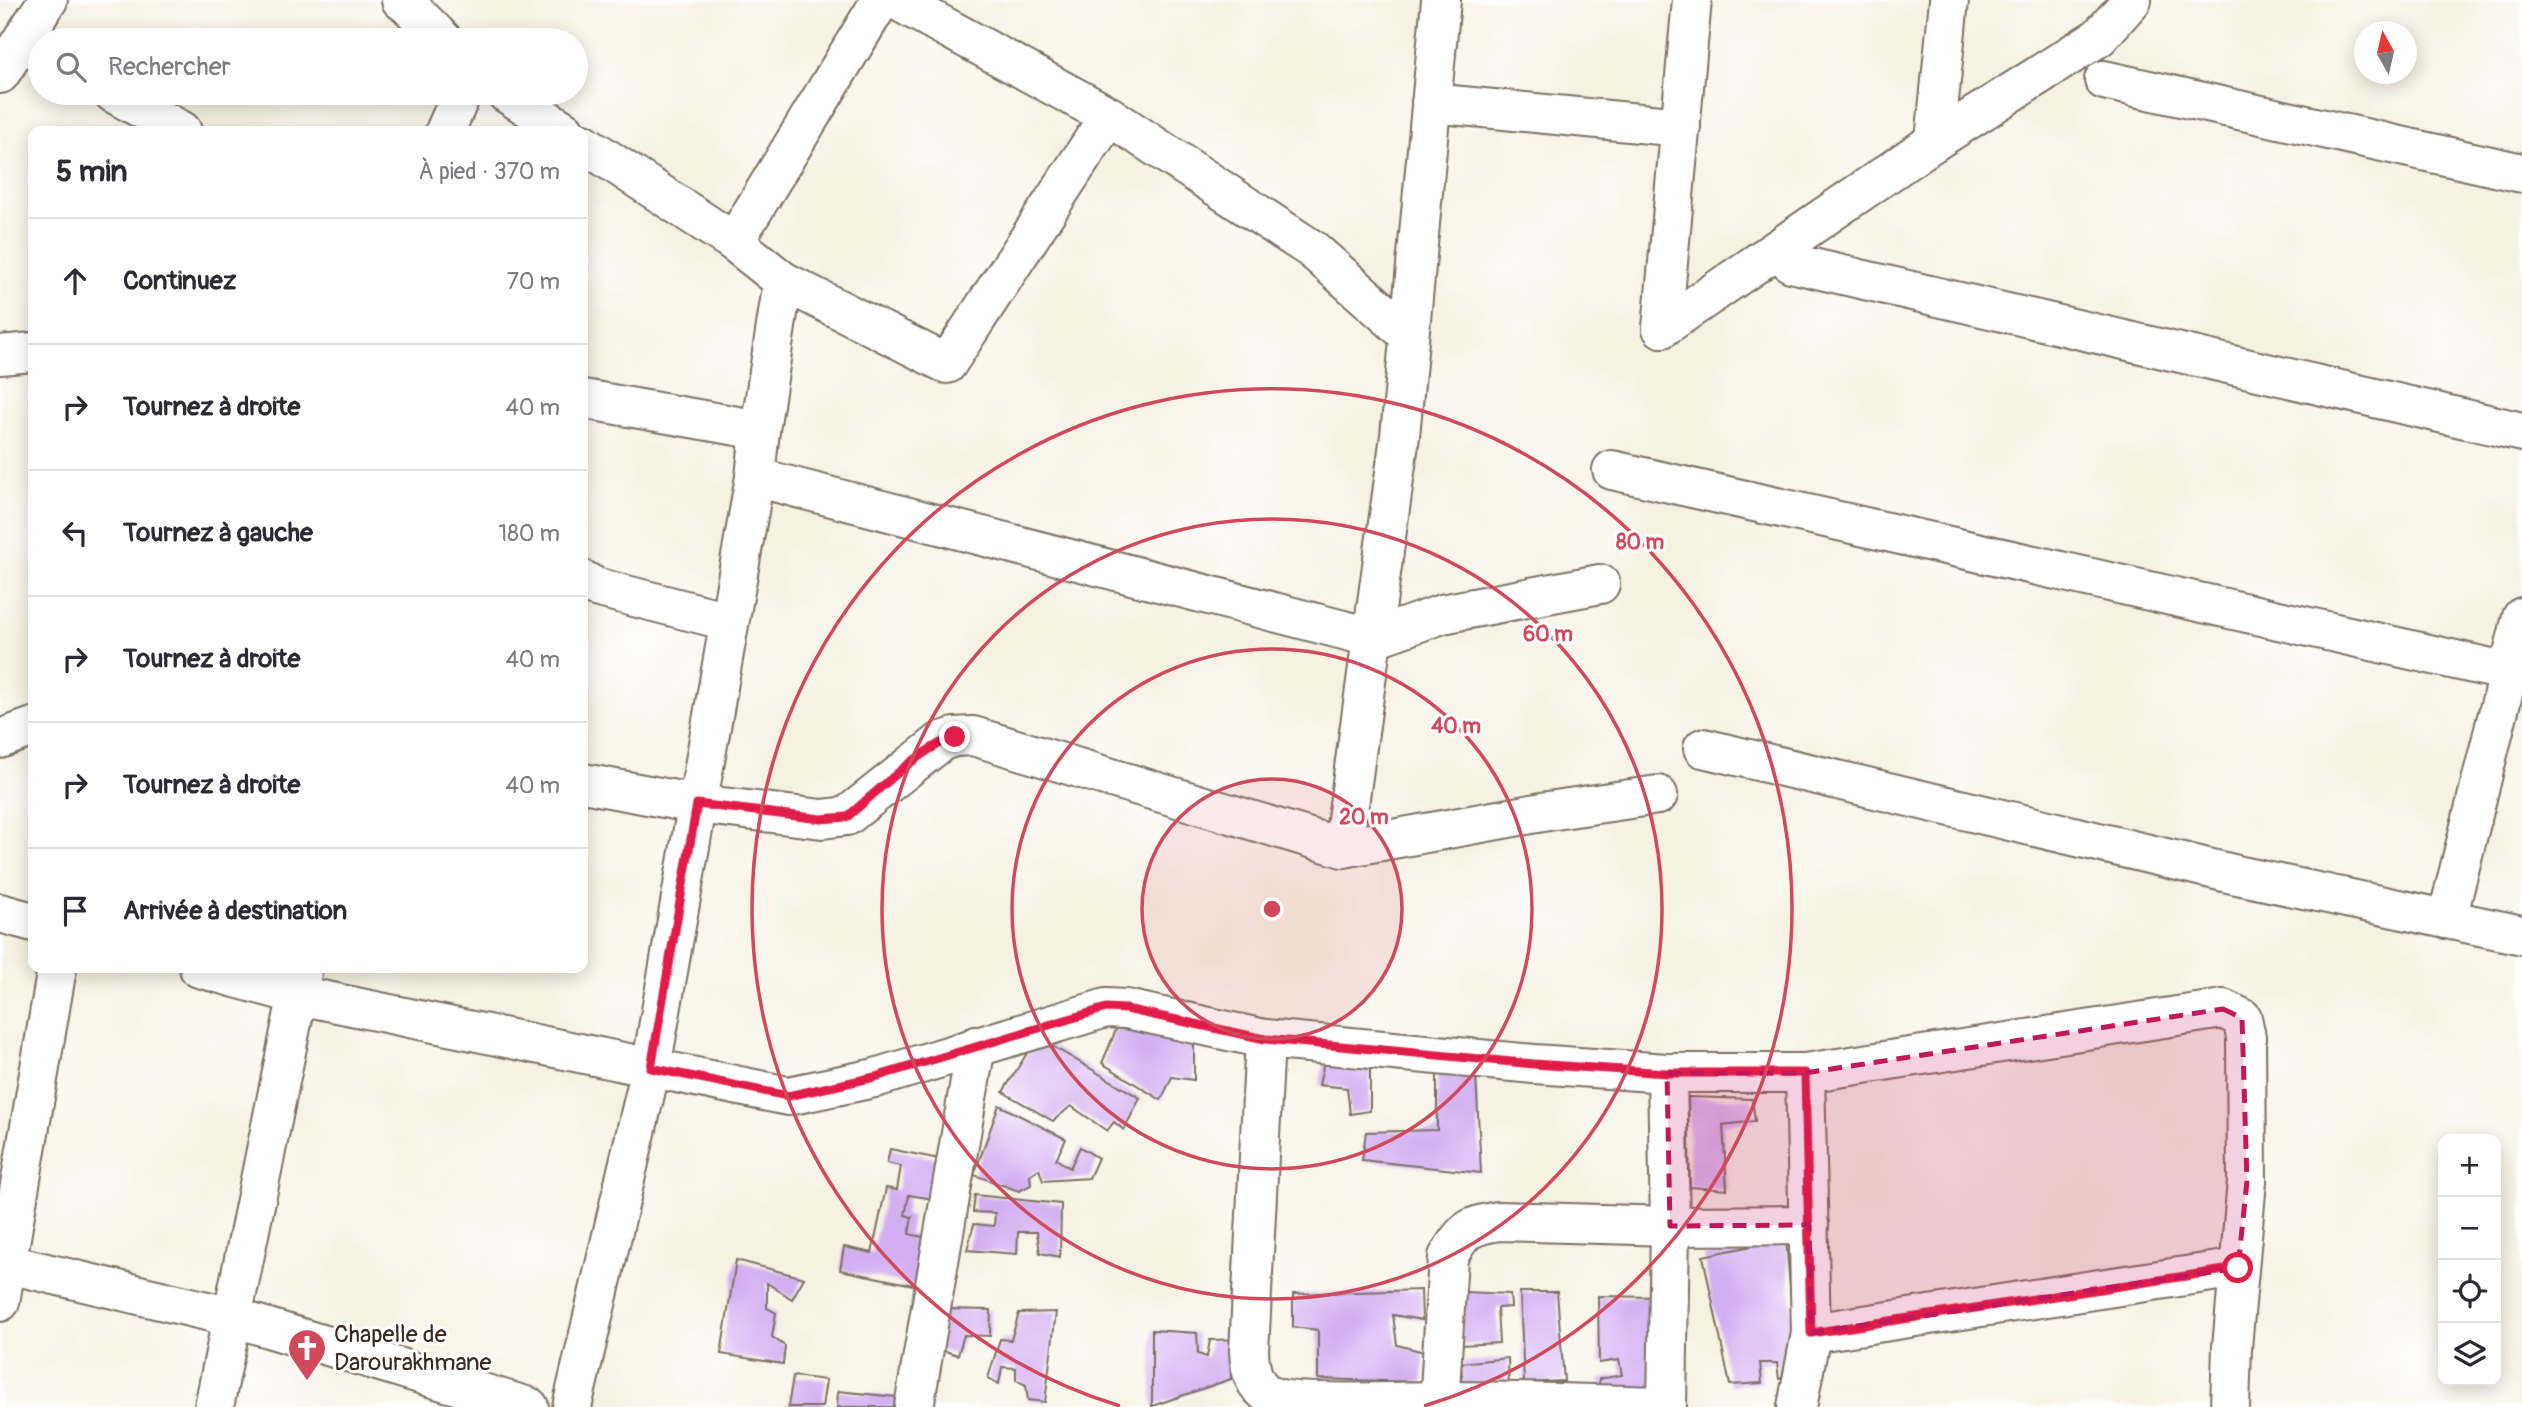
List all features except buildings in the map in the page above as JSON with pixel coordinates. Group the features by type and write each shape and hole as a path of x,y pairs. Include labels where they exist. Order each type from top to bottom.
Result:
{"street":[{"path":"38,28 48,0"},
{"path":"401,0 431,28"},
{"path":"734,242 881,0"},
{"path":"896,0 1109,116 1313,250 1409,335"},
{"path":"1343,848 1400,436 1441,0"},
{"path":"1692,0 1662,328 1935,141 2099,37 2132,0"},
{"path":"1935,141 1949,0"},
{"path":"0,74 28,50"},
{"path":"2104,79 2522,173"},
{"path":"1431,103 1681,127"},
{"path":"135,105 173,126"},
{"path":"447,126 457,105"},
{"path":"525,105 557,126"},
{"path":"588,146 734,242 783,281 947,364 1109,116"},
{"path":"1791,263 2522,432"},
{"path":"572,1407 651,1068 755,477 783,281"},
{"path":"0,355 28,352"},
{"path":"588,401 760,430"},
{"path":"1612,470 2515,674"},
{"path":"755,477 1374,638 1442,614 1600,584"},
{"path":"588,583 595,587 728,621"},
{"path":"2447,919 2515,674 2522,617"},
{"path":"0,739 28,729"},
{"path":"588,784 697,804 838,819 847,817 942,741 973,736 1343,848 1548,811 1658,795"},
{"path":"1703,748 2237,875 2522,934"},
{"path":"0,913 28,921"},
{"path":"0,1301 3,1262 56,973"},
{"path":"238,973 300,981 651,1068 788,1096 875,1077 1106,1008 1126,1009 1265,1039 1534,1064 1667,1073 1805,1073 2223,1009 2242,1018 2246,1037 2247,1181 2238,1268 2230,1407"},
{"path":"214,1407 300,981"},
{"path":"1265,1039 1250,1368 1257,1387 1273,1398 1303,1402 1667,1406 1670,1226 1667,1073"},
{"path":"914,1407 976,1046"},
{"path":"1797,1407 1811,1333 1805,1073"},
{"path":"1439,1404 1448,1258 1456,1243 1472,1226 1499,1220 1670,1226 1809,1225"},
{"path":"3,1262 232,1317 529,1407"},
{"path":"1811,1333 2238,1268"}],"highlighted area":[{"path":"2223,1009 2242,1018 2247,1181 2238,1268 1811,1333 1809,1225 1670,1226 1667,1073 1805,1073"}],"place":[{"name":"Chapelle de Darourakhmane","path":"307,1382"}],"route":[{"path":"955,737 942,741 927,751 847,817 821,819 697,804 651,1068 788,1096 875,1077 1106,1008 1126,1009 1265,1039 1534,1064 1667,1073 1805,1073 1811,1333 2238,1268"}]}
